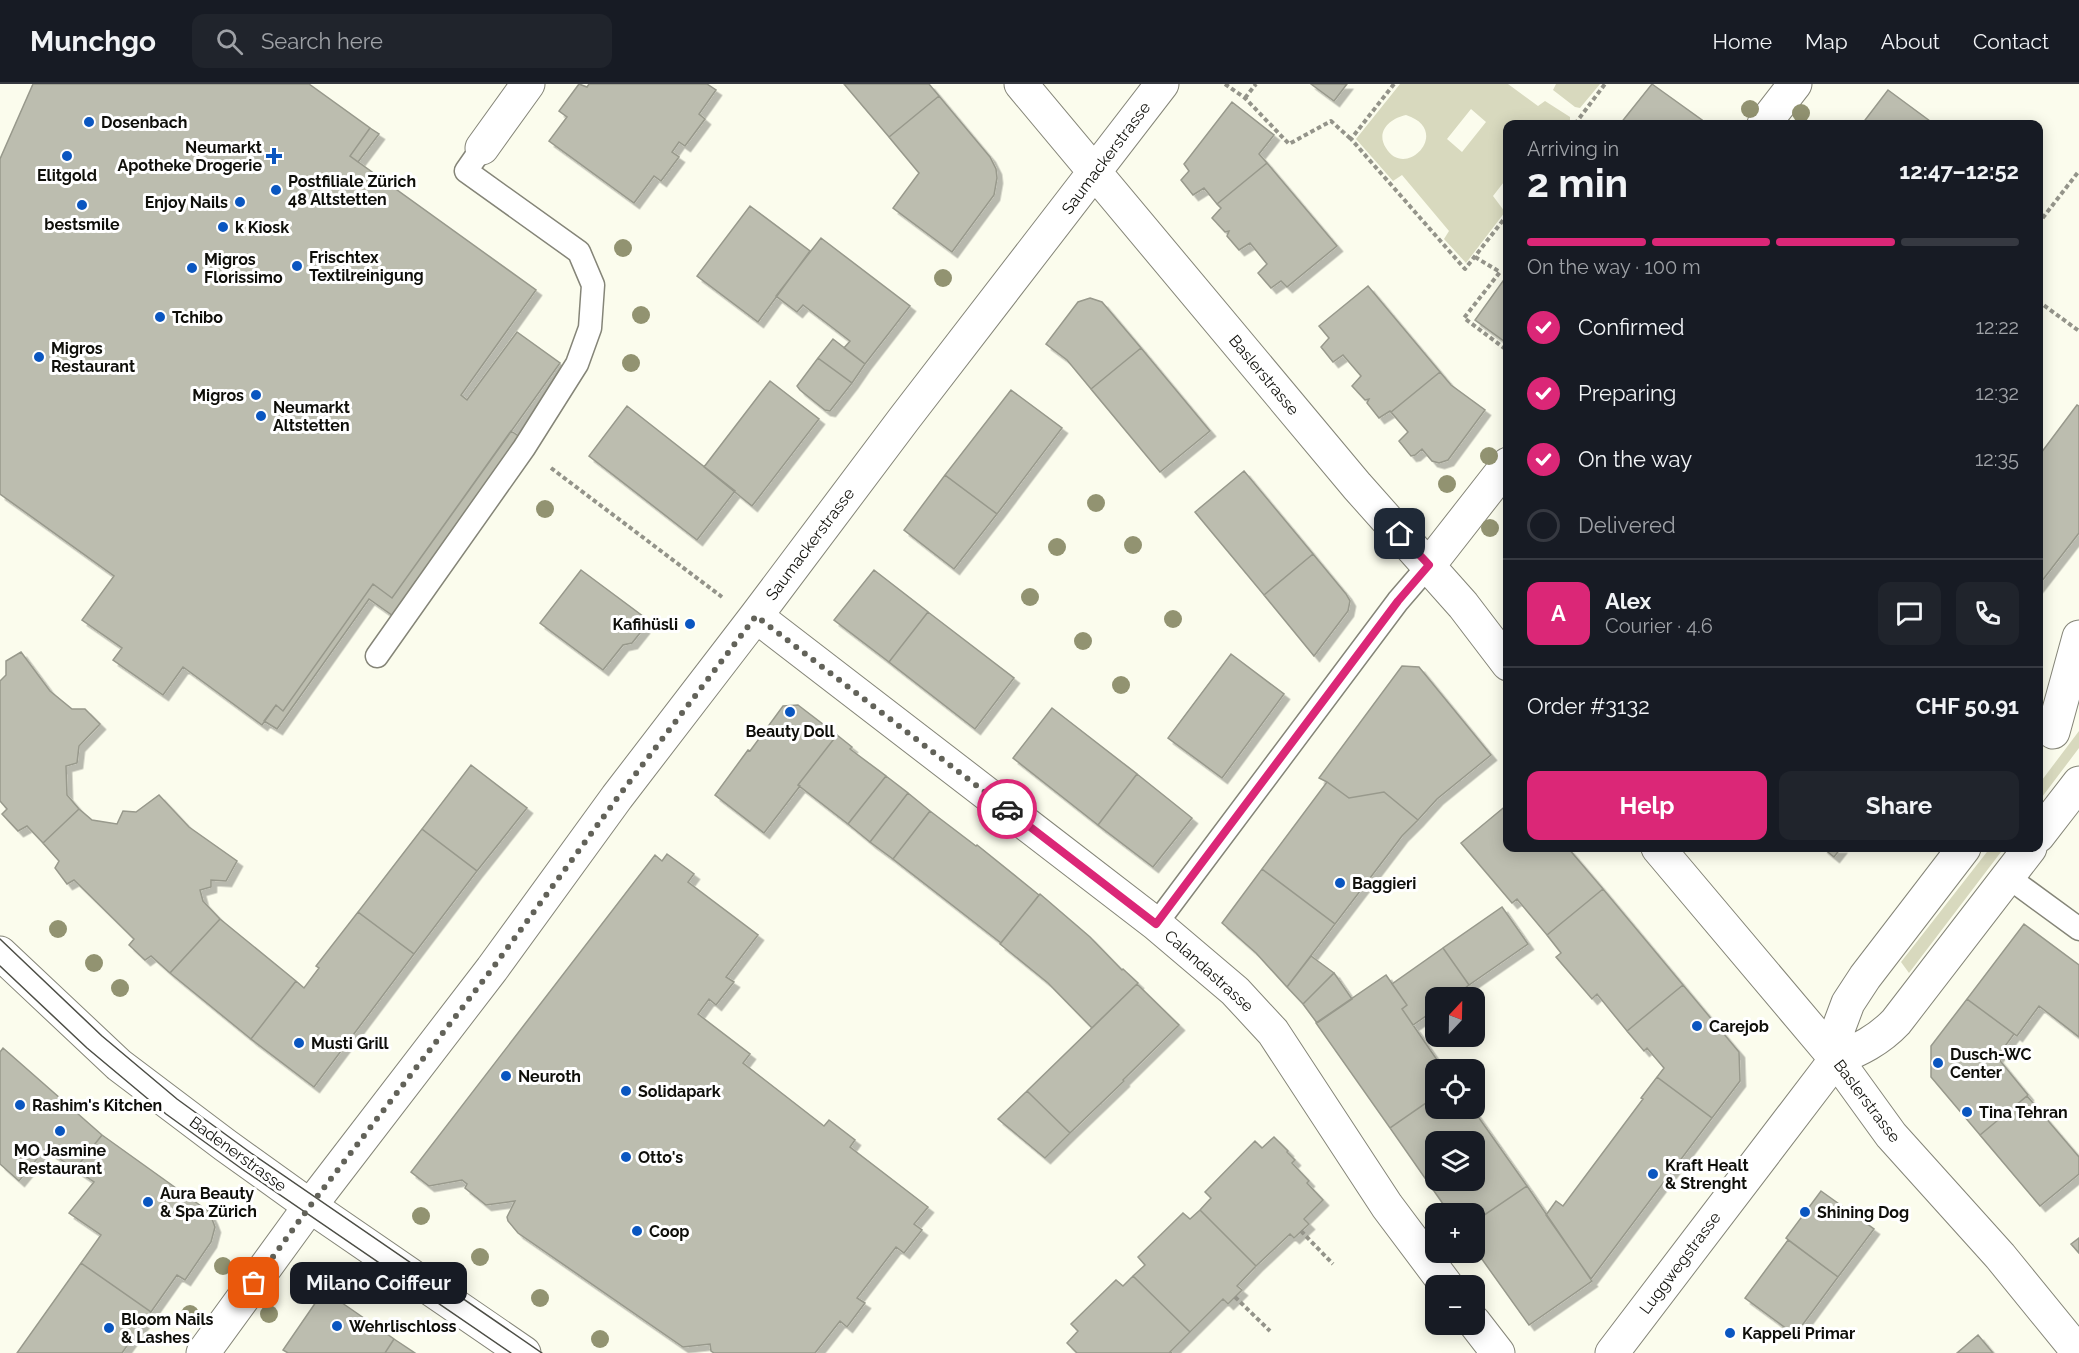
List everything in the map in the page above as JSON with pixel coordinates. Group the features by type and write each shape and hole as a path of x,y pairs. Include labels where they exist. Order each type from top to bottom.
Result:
{"street":[{"path":"482,148 528,84"},
{"name":"Baslerstrasse","path":"1021,84 1357,486 1429,565 1503,658"},
{"name":"Saumackerstrasse","path":"203,1353 310,1206 492,969 625,787 1162,84"},
{"path":"1767,120 1795,84"},
{"path":"1429,565 1503,470"},
{"name":"Calandastrasse","path":"756,616 1156,924 1235,991 1273,1032 1387,1206 1439,1275"},
{"path":"2046,742 2079,637"},
{"path":"2046,742 2079,697"},
{"path":"2043,830 2079,783"},
{"name":"Baslerstrasse","path":"1661,852 1836,1059 1891,1135 1992,1248 2079,1353"},
{"path":"1836,1059 1839,1027 1848,1003 1865,977 1961,852"},
{"name":"Luggwegstrasse","path":"1612,1353 1836,1059 1864,1047 1896,1022 2027,852"},
{"name":"Badenerstrasse","path":"0,953 119,1065 225,1146 524,1353"},
{"path":"1484,1335 1498,1353"}],"lane":[{"path":"377,656 524,448 577,364 590,328 593,285 579,252 466,171 482,148"},
{"path":"1156,924 1391,610 1429,565"},
{"path":"2008,877 2079,929"}],"path":[{"path":"1225,84 1245,99 1289,144 1331,121 1351,139 1465,269 1503,221"},
{"path":"1245,99 1256,84"},
{"path":"1351,139 1394,84"},
{"path":"1578,120 1605,84"},
{"path":"2043,218 2079,171"},
{"path":"1475,257 1500,272 1464,318 1503,347"},
{"path":"2043,305 2079,331"},
{"path":"524,448 723,598"},
{"path":"1301,1231 1333,1264"},
{"path":"1235,1297 1270,1331"}],"green space":[{"path":"1400,84 1508,84 1538,106 1545,101 1570,117 1570,120 1503,120 1503,183 1493,196 1503,209 1503,215 1466,263 1444,239 1449,231 1402,175 1393,181 1356,139","holes":["1471,109 1486,122 1462,152 1447,139","1406,115 1419,122 1426,131 1426,141 1421,150 1414,156 1404,159 1395,157 1383,142 1382,136 1386,126"]},
{"path":"1556,84 1600,84 1580,108 1575,107 1553,90"},
{"path":"2079,731 2079,748 2043,796 2043,779"},
{"path":"1987,852 2001,852 1909,973 1901,962"}],"building":[{"name":"Neumarkt Altstetten","path":"33,84 309,84 370,128 350,156 536,290 461,395 467,400 517,332 560,363 392,598 373,584 283,711 276,705 262,725 183,667 163,695 113,660 122,648 82,620 114,576 0,494 0,159"},
{"path":"579,84 587,87 589,84 707,84 716,90 699,114 705,119 685,146 679,142 672,152 679,157 661,181 654,176 634,203 549,141 567,117 559,111"},
{"path":"844,84 929,84 939,96 889,137"},
{"path":"1311,84 1347,84 1334,101"},
{"path":"1652,84 1702,120 1623,120"},
{"path":"1888,90 1929,120 1865,120"},
{"path":"939,96 990,157 996,169 997,178 994,195 952,252 893,208 919,173 889,137"},
{"path":"1232,102 1274,135 1259,154 1267,163 1217,204 1204,188 1193,195 1181,180 1189,171 1184,164"},
{"path":"370,128 379,134 358,162 350,156"},
{"path":"1267,163 1337,246 1287,287 1281,281 1271,288 1258,273 1267,264 1250,243 1239,250 1227,236 1229,231 1225,232 1212,218 1221,208 1217,204"},
{"path":"750,206 810,251 758,322 697,276"},
{"path":"821,238 910,306 865,364 844,348 850,341 803,305 797,312 776,296"},
{"path":"1503,281 1503,340 1475,320"},
{"path":"1368,286 1440,372 1391,412 1379,418 1367,403 1369,399 1365,400 1352,386 1361,376 1343,355 1333,362 1321,347 1329,338 1319,326"},
{"path":"1090,298 1102,302 1141,348 1091,389 1067,360 1046,344 1078,302"},
{"path":"833,339 865,364 852,383 818,358"},
{"path":"1141,348 1210,431 1160,472 1091,389"},
{"path":"818,358 852,383 830,411 825,410 797,386"},
{"path":"1440,372 1451,385 1485,410 1448,460 1439,463 1432,461 1422,449 1411,456 1399,441 1408,432 1391,412"},
{"path":"770,381 819,419 752,506 704,467"},
{"path":"1011,390 1062,428 997,514 945,475"},
{"path":"2077,405 2079,406 2079,533 2043,580 2043,450"},
{"path":"627,406 735,491 697,540 589,456"},
{"path":"511,431 523,439 396,618 369,599 277,729 264,721 276,705 283,711 373,584 392,598"},
{"path":"1244,471 1313,554 1264,595 1195,512"},
{"path":"945,475 997,514 954,569 904,530"},
{"path":"1313,554 1350,601 1348,611 1314,656 1264,595"},
{"path":"581,570 644,617 642,620 644,628 632,643 623,645 603,670 540,623"},
{"path":"874,570 928,612 889,662 834,620"},
{"path":"928,612 1014,678 975,729 889,662"},
{"path":"21,652 50,691 72,709 85,709 100,724 79,746 77,763 66,766 67,795 79,809 43,843 27,826 18,831 2,814 7,809 0,801 0,681 6,675 6,661"},
{"path":"1231,654 1284,694 1222,778 1168,738"},
{"path":"1402,666 1419,667 1491,755 1437,799 1418,820 1384,792 1349,798 1319,778"},
{"path":"798,705 837,735 764,833 715,795 783,706"},
{"path":"1052,708 1137,774 1098,825 1013,758"},
{"path":"837,735 852,747 850,749 886,776 848,824 798,785"},
{"path":"471,765 527,808 477,871 422,829"},
{"path":"1137,774 1192,818 1153,867 1098,825"},
{"path":"886,776 908,793 870,842 848,824"},
{"path":"1327,782 1349,798 1384,792 1418,820 1402,836 1335,924 1262,869"},
{"path":"908,793 930,811 893,859 870,842"},
{"path":"159,795 189,827 237,861 226,881 211,880 211,887 200,890 203,901 220,919 170,973 151,956 145,960 129,945 134,939 74,880 67,884 55,868 59,861 43,843 79,809 92,820 117,824 123,811 136,812"},
{"path":"1503,808 1503,852 1571,852 1603,889 1547,935 1517,899 1512,903 1461,843"},
{"path":"930,811 1039,895 1001,943 893,859"},
{"path":"422,829 477,871 414,954 358,912"},
{"path":"1828,852 1838,852 1834,857"},
{"name":"Solidapark","path":"667,854 694,874 688,882 758,935 726,977 734,982 716,1005 709,999 698,1014 750,1054 743,1063 824,1126 829,1120 855,1140 850,1147 928,1207 914,1224 922,1230 904,1253 896,1247 857,1298 865,1303 847,1327 840,1321 815,1353 714,1353 711,1351 710,1344 683,1347 518,1233 507,1217 515,1201 486,1205 465,1188 467,1184 462,1180 429,1186 411,1172 655,855 662,861"},
{"path":"1262,869 1335,924 1287,987 1256,953 1222,923"},
{"path":"1603,889 1683,985 1627,1031 1597,994 1592,999 1556,957 1561,953 1547,935"},
{"path":"1040,894 1138,983 1092,1028 1048,983 1000,944"},
{"path":"1502,907 1528,944 1469,985 1443,948"},
{"path":"358,912 414,954 314,1087 251,1039 296,981 304,988 319,968 316,966"},
{"path":"220,919 296,981 251,1039 170,973"},
{"path":"2024,924 2079,965 2079,1037 2039,1006 2017,1036 1967,999"},
{"path":"1443,948 1469,985 1466,987 1425,987 1425,1017 1413,1025 1402,1009 1407,1005 1392,984"},
{"path":"1311,956 1334,973 1303,1004 1287,987"},
{"path":"1334,973 1352,999 1317,1023 1303,1004"},
{"path":"1386,975 1407,1005 1402,1009 1425,1042 1425,1047 1428,1047 1436,1059 1425,1059 1425,1104 1390,1128 1316,1023"},
{"path":"1137,984 1179,1025 1070,1133 1027,1091"},
{"path":"1683,985 1739,1052 1740,1081 1712,1118 1657,1077 1664,1068 1647,1048 1644,1051 1627,1031"},
{"path":"1967,999 2014,1034 1997,1057 2028,1095 1980,1135 1931,1077 1931,1046"},
{"path":"3,1048 102,1135 75,1169 45,1149 19,1181 0,1164 0,1052"},
{"path":"1657,1077 1712,1118 1591,1279 1546,1215 1556,1201 1563,1206"},
{"path":"1027,1091 1070,1133 1045,1158 998,1119"},
{"path":"2027,1096 2079,1157 2079,1174 2040,1206 1980,1135"},
{"path":"1425,1104 1425,1119 1480,1119 1527,1186 1485,1215 1485,1203 1442,1203 1434,1191 1485,1191 1485,1131 1425,1131 1425,1178 1390,1128"},
{"path":"102,1135 208,1211 215,1227 211,1242 185,1280 177,1275 151,1312 81,1263 101,1235 69,1213 94,1182 75,1169"},
{"path":"1274,1137 1295,1160 1292,1163 1323,1200 1304,1219 1309,1224 1294,1238 1290,1234 1256,1266 1200,1210 1211,1198 1205,1192 1255,1141 1262,1148"},
{"path":"1527,1186 1592,1281 1529,1325 1485,1263 1485,1215"},
{"path":"1821,1191 1874,1229 1838,1277 1786,1238"},
{"path":"1200,1210 1256,1266 1237,1286 1242,1290 1228,1304 1223,1299 1190,1332 1133,1276 1145,1265 1138,1257 1183,1213 1190,1219"},
{"path":"2079,1238 2079,1253 2071,1244"},
{"path":"1788,1240 1838,1277 1795,1335 1745,1298"},
{"path":"81,1263 151,1312 122,1353 17,1353"},
{"path":"1133,1276 1190,1332 1170,1352 1172,1353 1077,1353 1067,1343 1078,1331 1071,1324 1116,1280 1123,1286"},
{"path":"335,1298 394,1339 385,1353 288,1353 283,1350 316,1302"},
{"path":"1978,1335 1993,1353 1957,1353"},
{"path":"394,1339 415,1353 385,1353"}],"tram line":[{"path":"0,939 102,1036 177,1099 251,1153 542,1353"},
{"path":"0,966 87,1048 166,1114 242,1169 511,1353"}],"way so far":[{"path":"254,1283 756,616 1007,809"}],"place":[{"name":"Dosenbach","path":"89,122"},
{"name":"Elitgold","path":"67,156"},
{"name":"Neumarkt Apotheke Drogerie","path":"274,156"},
{"name":"Postfiliale Zürich 48 Altstetten","path":"276,190"},
{"name":"Enjoy Nails","path":"240,202"},
{"name":"bestsmile","path":"82,205"},
{"name":"k Kiosk","path":"223,227"},
{"name":"Frischtex Textilreinigung","path":"297,266"},
{"name":"Migros Florissimo","path":"192,268"},
{"name":"Tchibo","path":"160,317"},
{"name":"Migros Restaurant","path":"39,357"},
{"name":"Migros","path":"256,395"},
{"name":"Neumarkt Altstetten","path":"261,416"},
{"name":"Kafihüsli","path":"690,624"},
{"name":"Beauty Doll","path":"790,712"},
{"name":"Baggieri","path":"1340,883"},
{"name":"Carejob","path":"1697,1026"},
{"name":"Musti Grill","path":"299,1043"},
{"name":"Dusch-WC Center","path":"1938,1063"},
{"name":"Neuroth","path":"506,1076"},
{"name":"Solidapark","path":"626,1091"},
{"name":"Rashim's Kitchen","path":"20,1105"},
{"name":"Tina Tehran","path":"1967,1112"},
{"name":"MO Jasmine Restaurant","path":"60,1131"},
{"name":"Otto's","path":"626,1157"},
{"name":"Kraft Healt & Strenght","path":"1653,1174"},
{"name":"Aura Beauty & Spa Zürich","path":"148,1202"},
{"name":"Shining Dog","path":"1805,1212"},
{"name":"Coop","path":"637,1231"},
{"name":"Milano Coiffeur","path":"254,1283"},
{"name":"Wehrlischloss","path":"337,1326"},
{"name":"Bloom Nails & Lashes","path":"109,1328"},
{"name":"Kappeli Primar","path":"1730,1333"}],"route":[{"path":"1007,809 1156,924 1398,601 1429,565 1400,534"}]}
